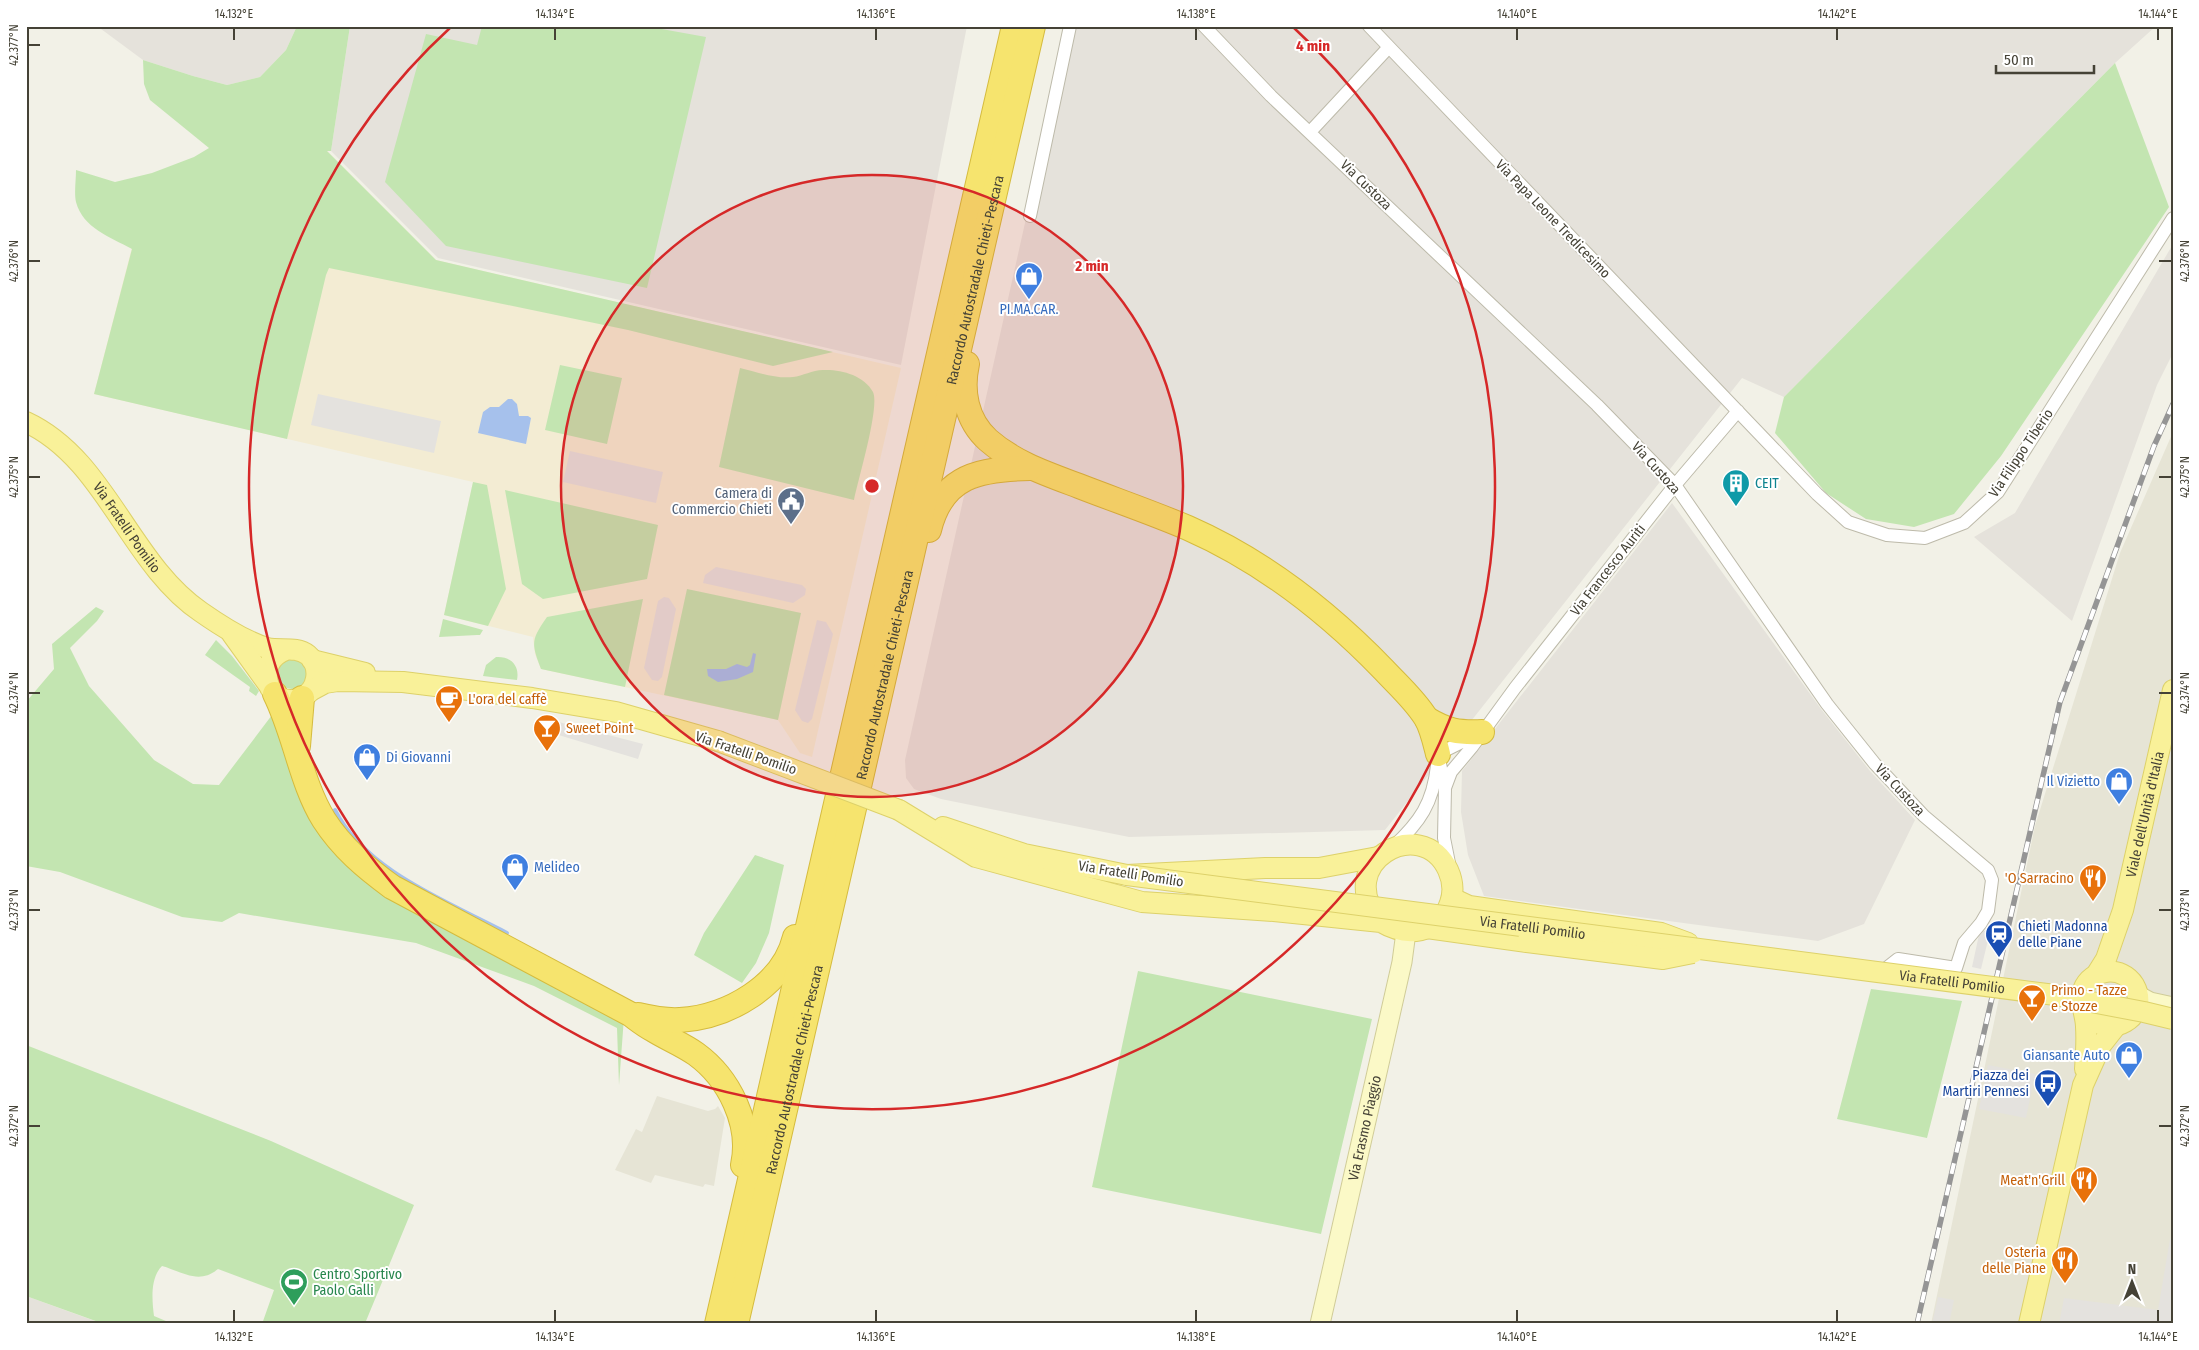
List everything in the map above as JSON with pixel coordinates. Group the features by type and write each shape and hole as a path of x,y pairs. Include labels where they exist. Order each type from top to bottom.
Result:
{"highway":[{"name":"Raccordo Autostradale Chieti-Pescara","path":"717,1324 1014,26"},
{"name":"Raccordo Autostradale Chieti-Pescara","path":"736,1324 1033,26"},
{"path":"965,321 971,342 964,383 969,412 986,438 1030,468 1189,528 1226,546 1265,570 1319,610 1362,647 1398,684 1427,719 1444,729 1462,732 1482,732"},
{"path":"909,568 925,546 933,514 944,497 958,483 985,471 998,468 1030,468"},
{"path":"271,689 298,752 312,797 324,820 343,846 365,867 392,887 630,1014 652,1030 696,1054 717,1075 729,1091 743,1130 744,1158 726,1241 731,1262"},
{"path":"298,752 307,694"},
{"path":"1427,719 1438,754"},
{"path":"630,1014 666,1020 689,1020 718,1012 748,998 772,978 787,959 794,942 800,917 816,890"}],"main road":[{"name":"Via Fratelli Pomilio","path":"26,422 56,442 85,470 152,566 171,588 200,612 230,631 267,648 286,650"},
{"name":"Via Fratelli Pomilio","path":"230,631 271,689"},
{"path":"286,650 298,650 312,660 317,675 307,694 288,700 271,689 266,672 270,660 286,650"},
{"name":"Via Fratelli Pomilio","path":"312,660 403,682"},
{"name":"Via Fratelli Pomilio","path":"307,694 325,684 338,681 403,682 570,703 616,712 718,741 899,810 1006,848 1053,861 1127,875 2055,996 2112,1005 2173,1019"},
{"name":"Viale dell'Unità d'Italia","path":"2096,974 2106,959 2123,910 2173,690"},
{"path":"899,810 976,857 1142,902 1274,910 1380,922"},
{"path":"1127,875 1265,868 1319,868 1385,852 1408,844 1415,845 1435,853 1445,863 1451,877 1452,898 1448,908 1431,926"},
{"path":"1385,852 1369,869 1365,890 1371,911 1380,922 1392,929 1406,932 1431,926 1527,942 1663,959 1709,950"},
{"path":"1452,898 1469,906 1661,933 1709,950"},
{"name":"Viale dell'Unità d'Italia","path":"2123,910 2123,958 2127,977"},
{"path":"2029,1324 2085,1078 2085,1013 2081,1002 2081,995 2087,982 2096,974 2112,971 2127,977 2141,1001 2129,1020 2116,1026 2101,1045 2085,1078"},
{"path":"2085,1013 2098,1025 2116,1026"}],"street":[{"path":"1030,216 1070,26"},
{"name":"Via Custoza","path":"1204,26 1270,96 1597,405 1675,486 1827,704 1875,764 1924,816 1988,870 1992,880 1988,911 1964,942 1956,968"},
{"name":"Via Papa Leone Tredicesimo","path":"1369,26 1738,411"},
{"path":"1310,132 1389,47"},
{"name":"Via Filippo Tiberio","path":"1738,411 1817,494 1848,522 1887,535 1925,538 1964,523 1998,492 2173,218"},
{"name":"Via Francesco Auriti","path":"1445,788 1451,772 1482,732 1675,486 1738,411"},
{"name":"Via Francesco Auriti","path":"1438,754 1482,732"},
{"path":"1438,754 1445,788 1444,838 1451,877"},
{"path":"1385,852 1409,832 1427,808 1434,785 1438,754"},
{"name":"Via Fratelli Pomilio","path":"1431,926 1871,980 1898,959 1956,968"},
{"name":"Via Erasmo Piaggio","path":"1320,1324 1395,996 1406,932"},
{"path":"2141,1001 2173,1007"}],"shaded area":[{"path":"97,26 297,26 286,50 260,77 227,85 143,60"},
{"path":"350,26 967,26 901,365 438,258 331,151"},
{"path":"1069,26 2156,26 2115,63 1784,397 1742,378 1385,830 1129,837 941,799 914,789 906,778 905,760"},
{"path":"326,150 436,260 901,368 812,757 800,753 778,720 541,669 535,654 533,637 444,615 473,482 94,394 137,228"},
{"path":"2173,244 2173,353 2157,385 2072,621 1974,537 2015,513"},
{"path":"318,394 441,421 434,453 311,425"},
{"path":"2173,432 2173,1324 1931,1324 2035,826 2120,553"},
{"path":"570,451 663,472 656,503 563,482"},
{"path":"1672,503 1821,709 1870,771 1915,820 1864,924 1818,941 1484,896 1468,855 1461,812 1462,771"},
{"path":"716,567 802,585 806,589 805,595 793,603 703,583 705,575"},
{"path":"664,597 669,598 676,609 662,677 658,681 652,680 644,668 658,601"},
{"path":"817,620 826,622 833,634 812,719 808,723 802,721 795,710"},
{"path":"551,720 643,744 638,759 542,730"},
{"path":"1980,930 1990,932 1981,969 1972,967"},
{"path":"1988,1065 2035,1074 2026,1118 1979,1109"},
{"path":"657,1096 708,1111 718,1106 725,1118 714,1186 705,1184 703,1187 655,1175 651,1183 615,1170 636,1129 642,1132"},
{"path":"2170,1239 2173,1239 2173,1324 2059,1324 2064,1298 2158,1310"},
{"path":"26,1296 81,1316 104,1324 26,1324"},
{"path":"1938,1297 1954,1300 1949,1324 1932,1324"}],"green space":[{"path":"297,26 350,26 331,151 327,151 436,260 833,352 773,366 628,330 329,268 287,439 94,394 132,249 98,231 85,219 76,202 76,170 115,182 152,173 194,157 209,148 150,100 144,84 143,60 227,85 260,77 286,50"},
{"path":"482,26 645,26 706,37 647,288 446,246 385,182 426,34 477,45"},
{"path":"2115,63 2169,207 2001,456 1954,514 1914,527 1866,519 1826,493 1775,433 1784,397"},
{"path":"560,365 622,378 607,444 545,430"},
{"path":"740,368 780,377 797,376 819,370 830,370 851,374 869,386 873,392 874,412 854,500 719,467"},
{"path":"473,482 487,485 506,589 488,626 444,615"},
{"path":"505,490 658,525 647,579 543,599 522,584"},
{"path":"687,589 801,613 778,720 664,695"},
{"path":"643,599 625,687 541,669 535,653 534,642 538,631 547,617"},
{"path":"96,607 104,611 97,621 70,648 89,686 154,760 193,784 219,785 272,715 319,834 624,1017 619,1085 617,1028 534,986 416,943 239,913 222,922 182,917 60,872 26,866 26,702 54,669 52,644"},
{"path":"443,619 483,630 480,635 439,637"},
{"path":"216,640 232,656 259,691 256,696 249,691 250,687 205,655"},
{"path":"496,657 506,658 513,662 517,670 517,680 483,676 486,665"},
{"path":"292,659 303,663 307,674 303,685 292,689 281,685 277,674 281,663"},
{"path":"755,855 784,865 769,933 756,963 742,983 694,955 704,933"},
{"path":"1138,971 1372,1019 1321,1234 1092,1187"},
{"path":"1871,989 1962,1001 1927,1138 1837,1119"},
{"path":"26,1045 271,1141 414,1205 366,1321 371,1324 262,1324 274,1290 218,1269 211,1274 197,1277 162,1266 155,1277 154,1283 152,1296 154,1316 173,1324 104,1324 26,1296"}],"water":[{"path":"508,399 512,399 517,404 519,416 531,418 526,444 478,433 483,412 490,407 499,407"},
{"path":"753,653 756,654 753,672 737,679 718,682 708,676 707,669 726,669 737,664 747,667 750,665"}],"waterway":[{"path":"335,810 349,832 367,851 388,868 436,897 507,933"}],"railway":[{"path":"1917,1324 2060,702 2154,446 2173,404"}],"place":[{"name":"PI.MA.CAR.","path":"1029,300"},
{"name":"CEIT","path":"1736,507"},
{"name":"Camera di Commercio Chieti","path":"791,525"},
{"name":"L'ora del caffè","path":"449,723"},
{"name":"Sweet Point","path":"547,752"},
{"name":"Di Giovanni","path":"367,781"},
{"name":"Il Vizietto","path":"2119,805"},
{"name":"Melideo","path":"515,891"},
{"name":"'O Sarracino","path":"2093,902"},
{"name":"Chieti Madonna delle Piane","path":"1999,958"},
{"name":"Primo - Tazze e Stozze","path":"2032,1022"},
{"name":"Giansante Auto","path":"2129,1079"},
{"name":"Piazza dei Martiri Pennesi","path":"2048,1107"},
{"name":"Meat'n'Grill","path":"2084,1204"},
{"name":"Osteria delle Piane","path":"2065,1284"},
{"name":"Centro Sportivo Paolo Galli","path":"294,1306"}]}
